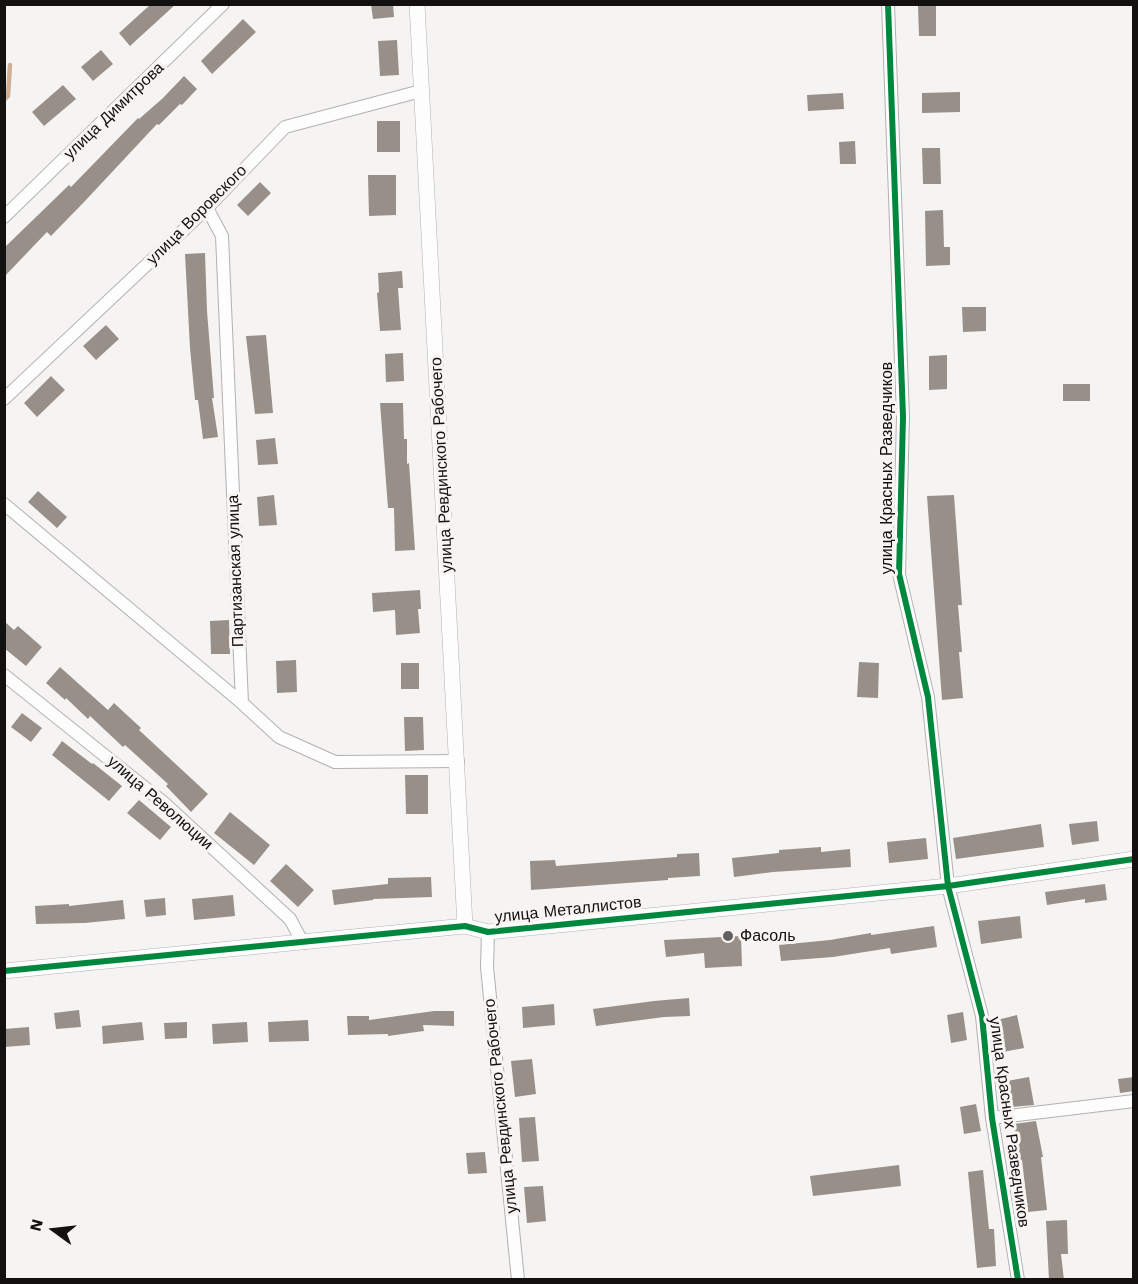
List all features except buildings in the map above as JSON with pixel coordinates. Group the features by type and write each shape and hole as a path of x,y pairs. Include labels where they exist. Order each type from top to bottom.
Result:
{"street":[{"name":"улица Димитрова","path":"4,217 223,4"},
{"name":"улица Ревдинского Рабочего","path":"417,4 465,926"},
{"name":"улица Красных Разведчиков","path":"888,4 903,417 899,574 928,697 948,886 982,1016 992,1118 1018,1280"},
{"name":"улица Воровского","path":"4,399 207,208 285,127 421,91"},
{"name":"Партизанская улица","path":"207,208 222,236 242,704"},
{"path":"4,504 279,737 335,762 458,761"},
{"name":"улица Революции","path":"4,675 164,803 290,919 303,942"},
{"name":"улица Металлистов","path":"4,970 465,926 488,932 948,886 1134,859"},
{"name":"улица Ревдинского Рабочего","path":"488,932 487,967 518,1280"},
{"path":"992,1118 1134,1101"}],"waterway":[{"path":"4,100 8,96 10,65"}],"cycle path":[{"path":"888,4 903,417 899,574 928,697 948,886 982,1016 992,1118 1018,1280"},
{"path":"4,971 465,926 488,932 948,886 1134,859"}],"place":[{"name":"Фасоль","path":"728,936"}]}
